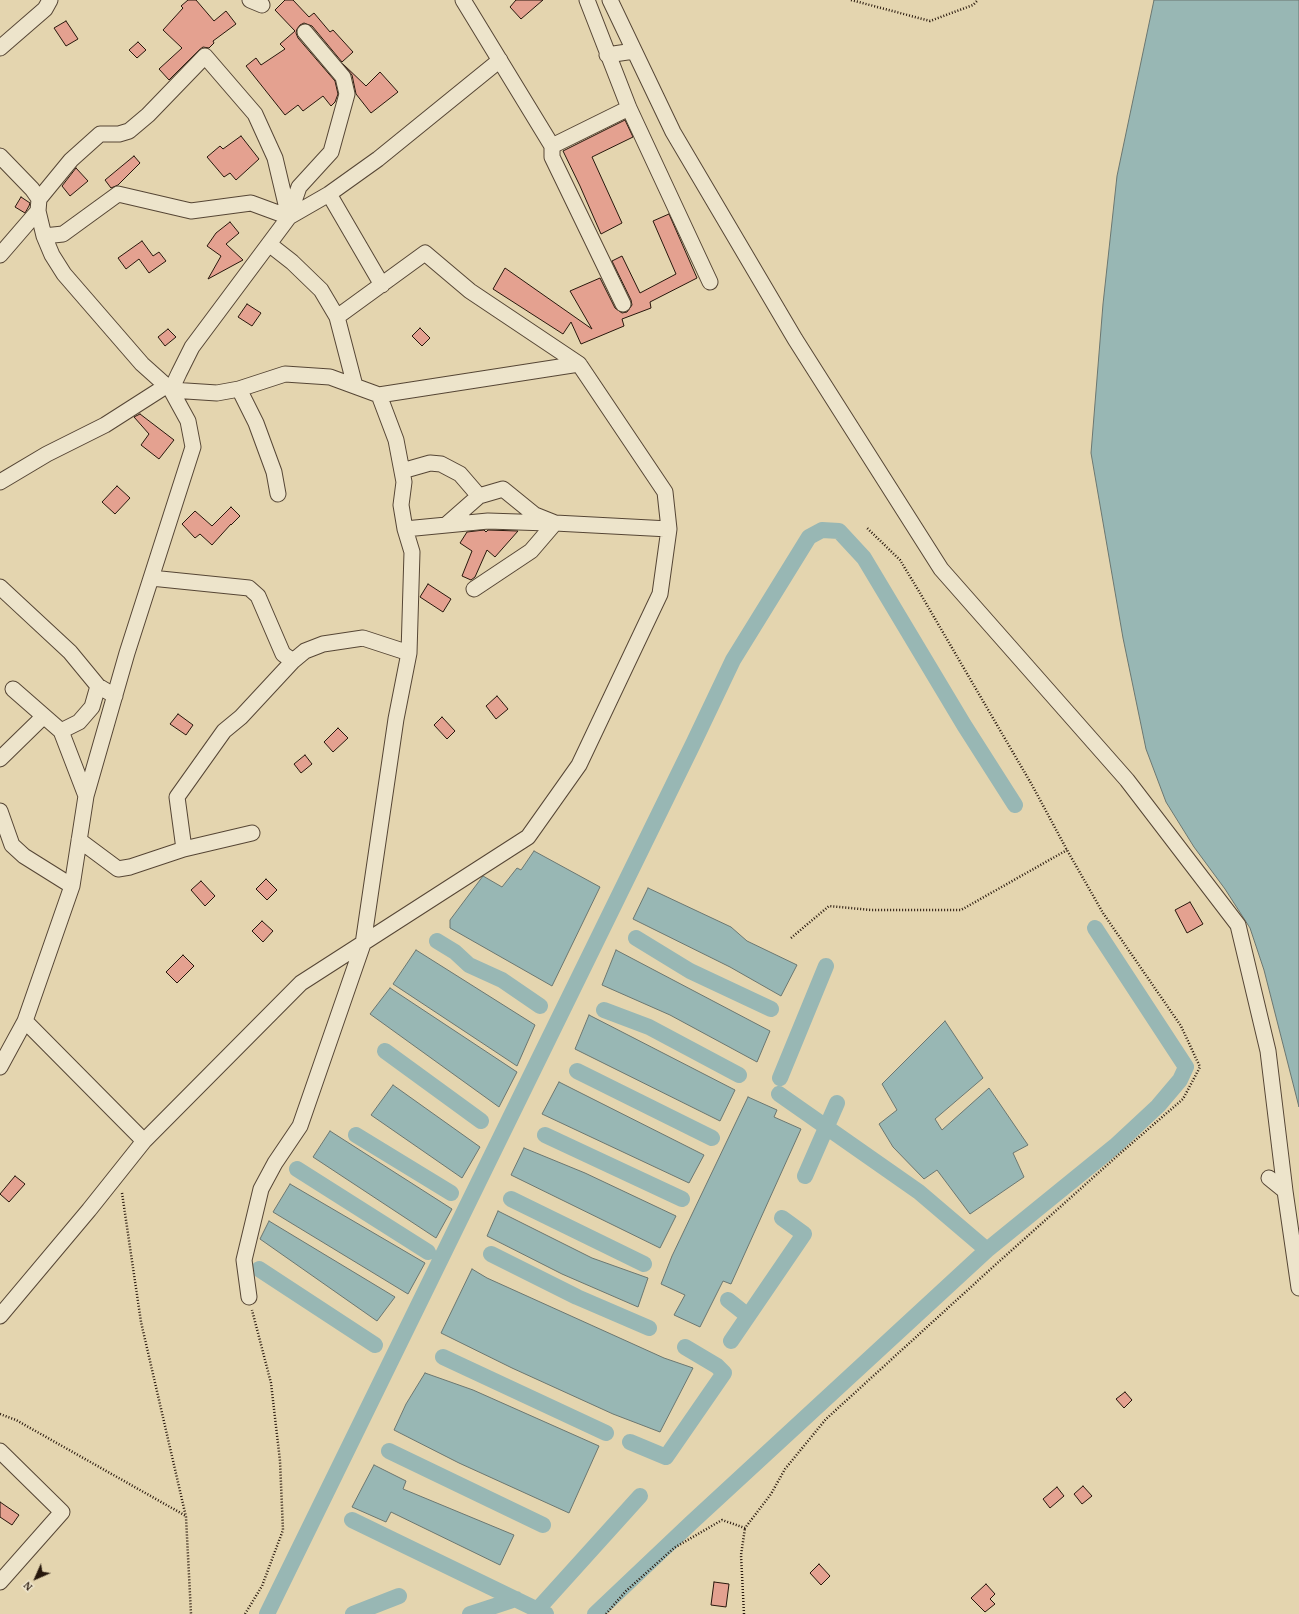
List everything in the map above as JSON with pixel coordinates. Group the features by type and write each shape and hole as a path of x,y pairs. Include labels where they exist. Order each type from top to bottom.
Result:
{"street":[{"path":"0,48 45,9 50,0"},
{"path":"463,0 552,146 552,157 623,304"},
{"path":"587,0 607,55 629,108 710,282"},
{"path":"610,0 673,132 787,326 941,569 1127,780 1238,925 1268,1051 1285,1191 1299,1288"},
{"path":"0,482 47,454 106,425 169,388 192,347 289,217 299,187 330,152 347,94 343,77 305,32"},
{"path":"607,55 634,51"},
{"path":"0,254 71,160 100,134 119,134 129,131 148,115 205,56 255,114 275,158 289,217"},
{"path":"289,217 329,194 378,159 500,60"},
{"path":"552,146 629,108"},
{"path":"0,156 32,189 38,205 44,236 52,255 64,274 137,358 169,388 188,421 193,447 151,578 86,796 72,886 25,1021 0,1067"},
{"path":"44,236 63,234 118,194 190,211 252,203 289,217"},
{"path":"329,194 382,284"},
{"path":"269,244 292,262 321,290 338,317 355,386"},
{"path":"0,1316 144,1141 301,983 363,944 426,901 528,837 579,765 660,594 669,529 665,492 579,364 470,291 425,253 338,317"},
{"path":"169,388 217,393 239,389 285,374 330,378 378,395 579,364"},
{"path":"239,389 256,423 274,472 278,494"},
{"path":"248,1297 244,1260 261,1189 275,1163 300,1126 363,944 396,719 409,653 412,552 400,505 404,482 396,440 378,395"},
{"path":"402,471 430,463 441,464 460,474 479,496"},
{"path":"446,525 479,496 502,489 535,515 555,523"},
{"path":"405,529 488,521 669,529"},
{"path":"474,589 530,551 555,523"},
{"path":"151,578 249,588 258,596 283,654 293,662"},
{"path":"0,587 70,652 98,686 115,696"},
{"path":"184,849 177,797 224,731 241,717 305,651 323,644 363,638 409,653"},
{"path":"61,731 79,722 84,717 92,707 98,686"},
{"path":"13,689 61,731 86,796"},
{"path":"0,759 44,716"},
{"path":"0,811 12,845 24,856 72,886"},
{"path":"79,840 118,868 130,866 184,849 252,833"},
{"path":"25,1021 144,1141"},
{"path":"1269,1178 1285,1191"},
{"path":"0,1451 62,1512 0,1582"}],"path":[{"path":"851,0 860,1 930,21 973,5 978,0"},
{"path":"744,1614 741,1555 745,1528 771,1494 785,1469 826,1419 1012,1250 1124,1150 1184,1099 1200,1067 1181,1026 1103,913 1032,785 900,560 866,526"},
{"path":"792,938 829,906 871,910 961,910 1067,850"},
{"path":"118,1174 141,1322 186,1517 191,1614"},
{"path":"245,1614 262,1586 282,1530 280,1461 271,1383 248,1297"},
{"path":"0,1414 16,1420 186,1517"},
{"path":"606,1614 626,1591 674,1548 722,1520 745,1528"}],"water":[{"path":"1154,0 1299,0 1299,1107 1264,970 1250,928 1225,889 1194,847 1166,802 1146,749 1123,638 1091,453 1103,304 1117,176"},
{"path":"534,851 600,887 552,986 450,928 450,920 483,876 502,887 517,868 521,870"},
{"path":"648,888 731,927 747,941 797,965 781,996 730,967 633,919"},
{"path":"416,950 535,1025 517,1066 393,984"},
{"path":"616,950 770,1031 757,1062 670,1015 602,985"},
{"path":"390,988 517,1072 499,1107 370,1014"},
{"path":"589,1015 735,1090 720,1121 575,1049"},
{"path":"945,1021 983,1078 935,1119 942,1130 989,1088 1028,1145 1013,1153 1024,1177 970,1214 937,1170 924,1179 893,1147 879,1124 897,1110 882,1084"},
{"path":"559,1082 704,1155 689,1183 542,1114"},
{"path":"393,1085 480,1147 462,1178 371,1115"},
{"path":"748,1097 777,1110 774,1117 801,1129 731,1284 723,1281 700,1327 674,1315 685,1295 661,1284 672,1256"},
{"path":"330,1131 452,1209 436,1238 313,1157"},
{"path":"524,1148 585,1173 676,1216 660,1248 511,1175"},
{"path":"290,1184 425,1263 408,1294 273,1212"},
{"path":"498,1211 592,1258 648,1278 638,1307 562,1274 487,1236"},
{"path":"269,1221 395,1297 377,1321 260,1239"},
{"path":"472,1269 487,1278 664,1358 693,1368 660,1432 613,1414 512,1368 441,1333"},
{"path":"425,1373 473,1390 599,1446 569,1513 459,1463 394,1430 406,1404"},
{"path":"374,1465 406,1481 403,1489 514,1535 500,1565 391,1512 386,1522 352,1507"}],"building":[{"path":"188,0 196,0 214,21 226,11 236,24 213,41 214,43 209,48 203,47 199,50 169,80 159,69 182,48 163,30 183,8 181,6"},
{"path":"285,0 293,0 309,17 314,13 330,32 333,30 353,52 342,62 312,26 304,23 297,29 296,33 298,38 335,81 338,94 335,102 331,106 323,96 303,111 298,105 285,115 246,66 256,58 261,65 285,49 280,44 295,31 275,10"},
{"path":"516,0 543,0 521,19 510,7"},
{"path":"66,21 78,39 66,46 54,28"},
{"path":"138,42 146,50 137,58 129,50"},
{"path":"343,64 366,86 380,72 398,92 371,113 356,94 352,75"},
{"path":"625,120 633,137 592,157 622,223 601,234 563,151"},
{"path":"241,136 259,159 236,180 230,173 224,177 207,157 220,146 223,149"},
{"path":"134,156 140,163 118,185 111,188 105,180"},
{"path":"76,168 88,181 70,196 62,186"},
{"path":"21,197 30,203 25,213 15,207"},
{"path":"669,214 697,278 650,302 651,308 622,319 624,326 581,344 571,322 563,334 493,289 505,268 592,329 570,291 600,278 615,308 622,313 627,312 632,305 612,261 622,256 640,293 676,274 653,221"},
{"path":"230,222 239,233 226,244 243,260 208,279 221,256 207,246 216,233"},
{"path":"142,241 153,256 159,252 166,261 149,273 139,259 126,269 118,258"},
{"path":"247,304 261,313 252,326 238,317"},
{"path":"420,328 430,338 422,346 412,336"},
{"path":"168,329 176,337 165,346 158,337"},
{"path":"140,414 174,440 159,459 141,445 149,434 134,417"},
{"path":"117,486 130,498 115,514 102,502"},
{"path":"231,507 240,516 212,545 200,534 195,538 182,524 195,511 212,526"},
{"path":"484,530 486,532 488,530 518,531 495,557 487,550 475,577 471,580 462,576 472,551 460,543 467,532"},
{"path":"428,584 451,599 443,612 420,597"},
{"path":"497,696 508,709 496,719 486,706"},
{"path":"178,714 193,725 186,735 170,724"},
{"path":"442,717 455,731 447,739 434,725"},
{"path":"338,728 348,738 333,752 324,742"},
{"path":"305,755 312,764 301,773 294,764"},
{"path":"266,879 277,890 267,900 256,889"},
{"path":"201,881 215,896 205,906 191,890"},
{"path":"1190,902 1203,924 1187,933 1175,910"},
{"path":"262,921 273,931 263,942 252,931"},
{"path":"183,955 194,966 177,983 166,972"},
{"path":"15,1176 25,1184 9,1202 0,1194"},
{"path":"1125,1392 1132,1400 1124,1408 1116,1399"},
{"path":"1083,1486 1092,1496 1082,1504 1074,1494"},
{"path":"1057,1487 1064,1496 1050,1508 1043,1499"},
{"path":"0,1502 19,1515 12,1525 0,1517"},
{"path":"819,1564 830,1576 821,1585 810,1573"},
{"path":"714,1582 729,1584 726,1607 711,1605"},
{"path":"986,1584 995,1594 990,1599 995,1604 985,1612 971,1598"}],"waterway":[{"path":"267,1614 733,660 809,537 822,530 839,531 864,558 964,725 1015,805"},
{"path":"987,1250 1115,1146 1158,1106 1180,1080 1186,1067 1095,928"},
{"path":"636,938 690,971 771,1009"},
{"path":"437,941 455,952 469,965 502,980 540,1006"},
{"path":"780,1078 826,966"},
{"path":"604,1010 649,1027 739,1075"},
{"path":"385,1051 481,1121"},
{"path":"577,1071 712,1138"},
{"path":"595,1614 691,1523 987,1250 919,1192 779,1094"},
{"path":"805,1176 837,1103"},
{"path":"356,1135 451,1193"},
{"path":"545,1135 682,1199"},
{"path":"297,1169 428,1252"},
{"path":"511,1199 644,1264"},
{"path":"731,1341 804,1234 782,1218"},
{"path":"491,1254 577,1297 649,1328"},
{"path":"259,1269 375,1345"},
{"path":"728,1300 748,1316"},
{"path":"630,1442 666,1457 724,1373 717,1366 685,1347"},
{"path":"443,1357 606,1433"},
{"path":"389,1451 543,1525"},
{"path":"537,1610 640,1496"},
{"path":"352,1520 546,1614"},
{"path":"353,1614 399,1596"},
{"path":"470,1614 516,1599"}]}
